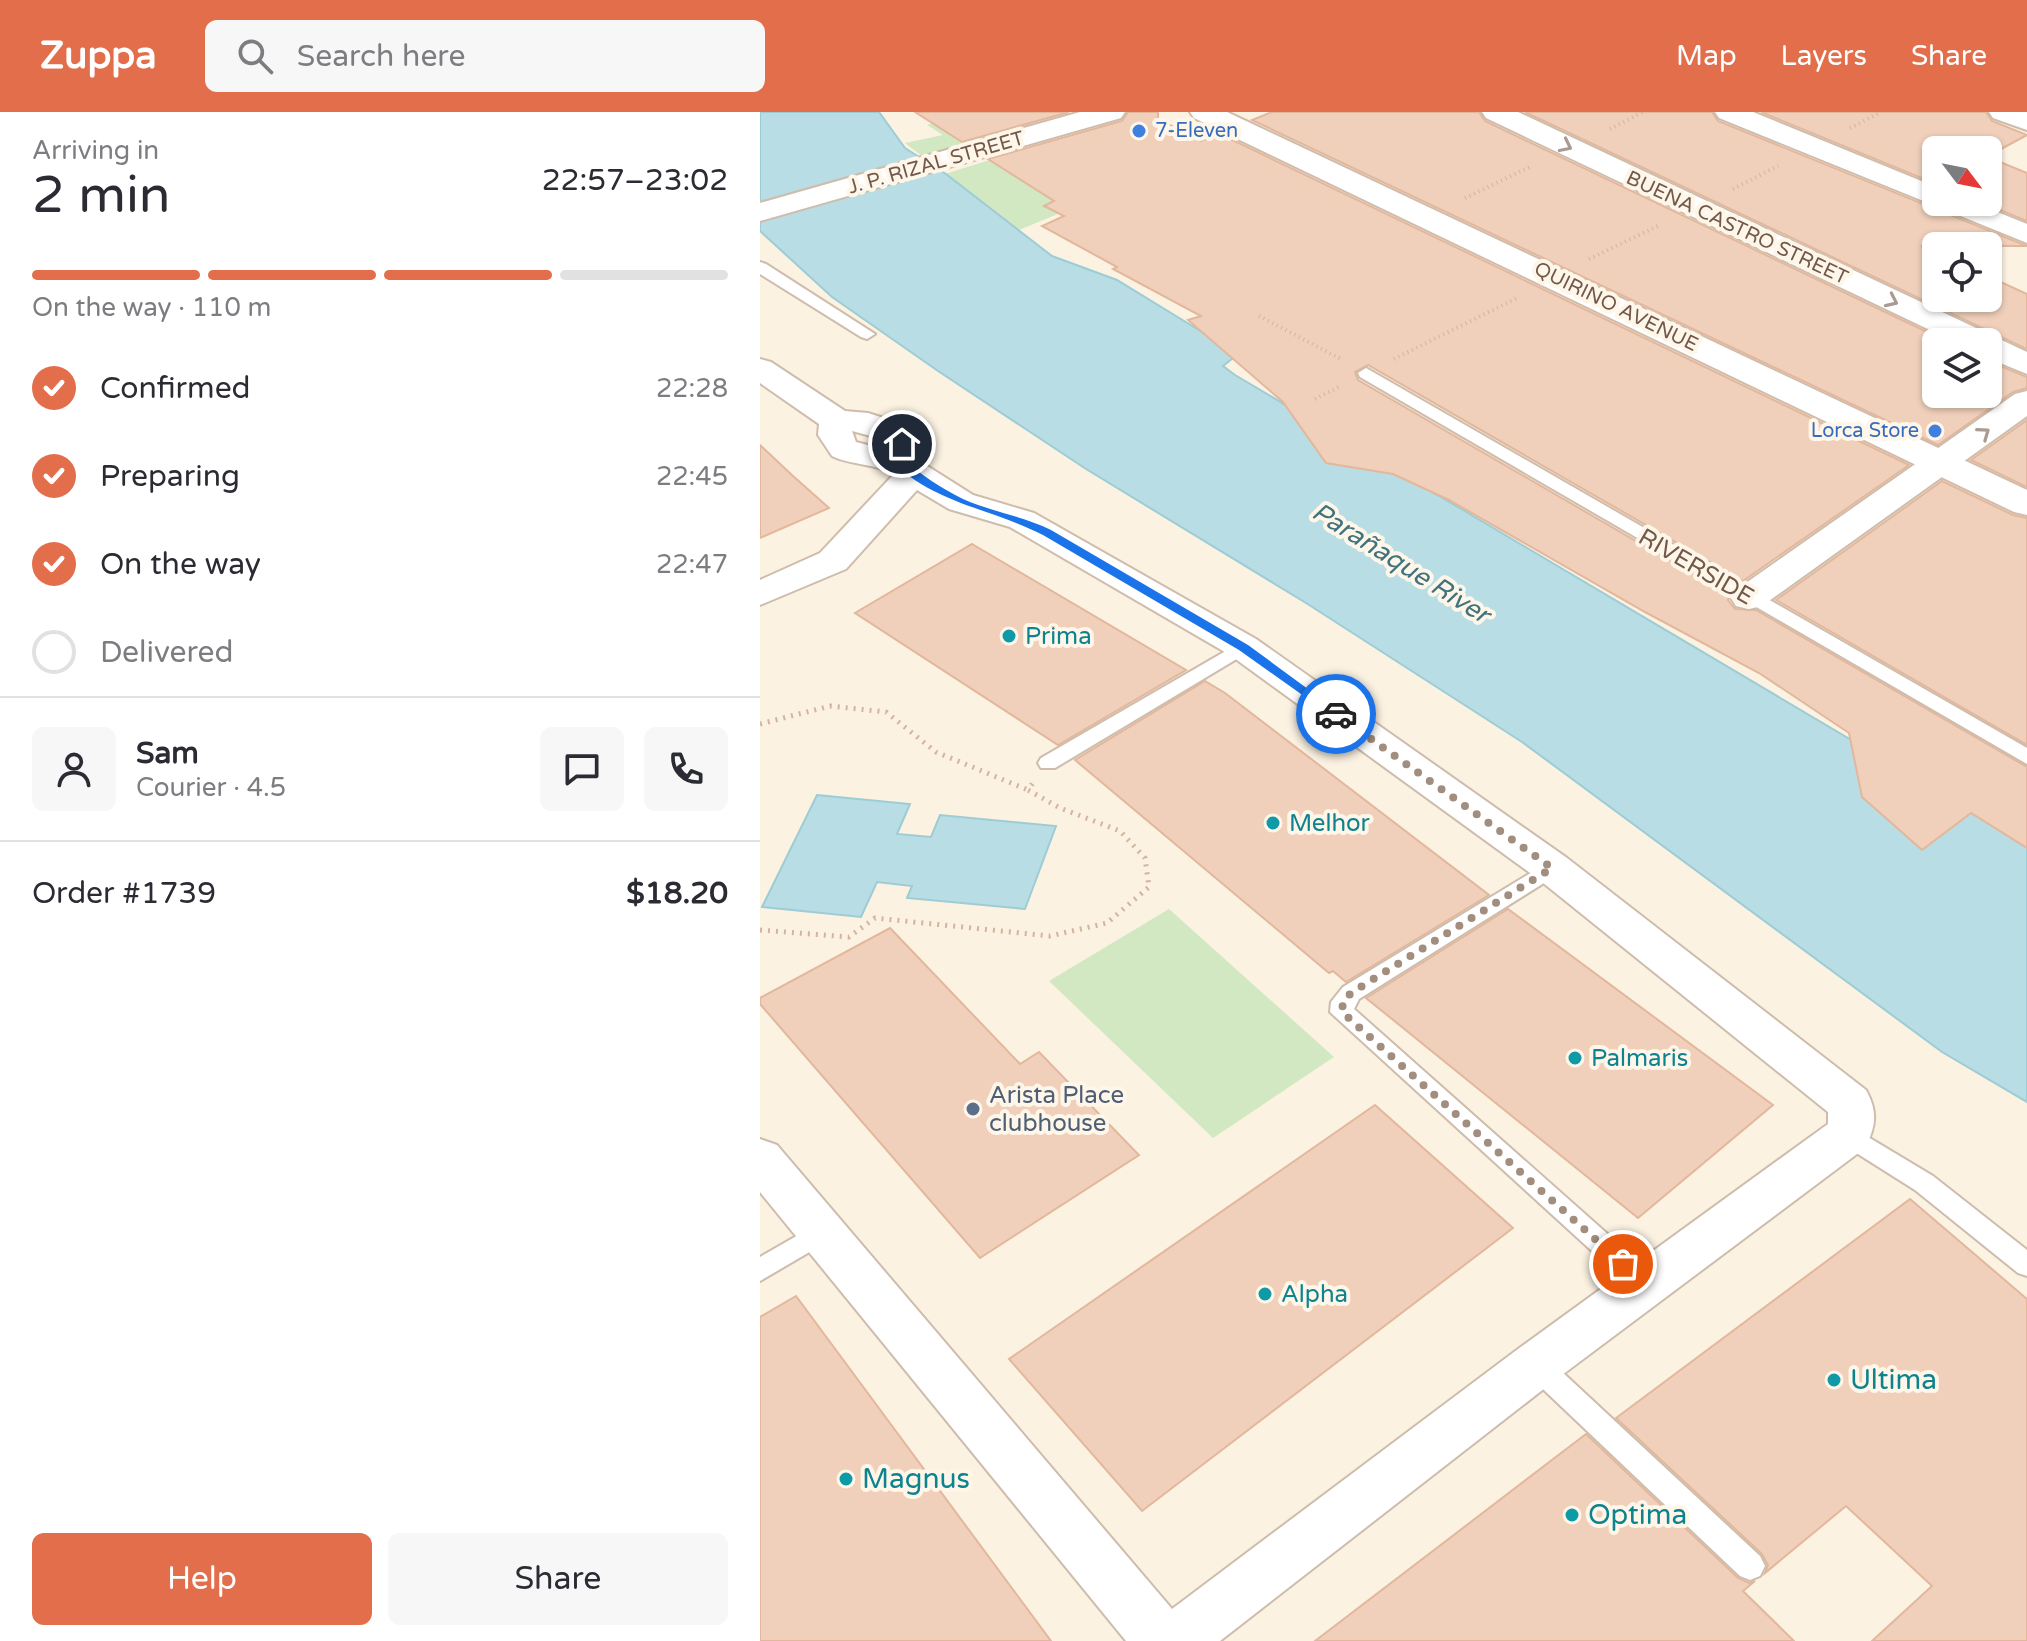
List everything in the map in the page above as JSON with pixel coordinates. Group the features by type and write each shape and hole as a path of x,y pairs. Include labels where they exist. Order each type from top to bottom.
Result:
{"main road":[{"name":"J. P. RIZAL STREET","path":"760,212 1111,112"},
{"name":"QUIRINO AVENUE","path":"1204,112 2027,504"}],"street":[{"name":"BUENA CASTRO STREET","path":"1496,112 1951,328"},
{"path":"1729,112 1922,191"},
{"path":"2003,112 2027,122"},
{"path":"1983,216 2027,234"},
{"path":"2002,352 2027,364"},
{"path":"760,369 836,420 835,435 844,449 904,466 961,502 1035,526 1243,647 1552,868 1850,1103 1853,1120 1848,1135 1536,1365 1175,1641"},
{"path":"1749,598 2027,401"},
{"path":"760,594 833,561 892,499 904,466"},
{"path":"760,1158 1162,1641"}],"lane":[{"path":"760,267 867,334"},
{"name":"RIVERSIDE","path":"1366,373 2027,757"},
{"path":"1048,763 1243,647"},
{"path":"1552,868 1351,993 1343,1002 1342,1012 1647,1285"},
{"path":"1848,1135 1924,1183 2027,1265"},
{"path":"760,1270 821,1233"},
{"path":"1536,1365 1750,1566"}],"path":[{"path":"1315,399 1557,278"},
{"path":"760,724 830,706 886,712 936,752 988,771 1060,808 1120,831 1145,858 1149,887 1107,923 1050,936 875,918 849,937 760,930"},
{"path":"1028,790 1048,763"}],"green space":[{"path":"965,112 985,112 1020,135 927,160 905,143 943,135 927,125"},
{"path":"1013,153 1082,204 997,239 938,176"},
{"path":"1169,909 1334,1057 1213,1138 1049,981"}],"water":[{"name":"Parañaque River","path":"760,112 879,112 905,148 946,174 1052,256 1117,280 1238,354 1223,366 1235,375 2027,844 2027,1102 1942,1052 1522,742 1306,603 1086,469 832,297 760,231"},
{"path":"817,795 910,804 897,834 931,837 940,815 1056,826 1025,909 907,898 912,886 877,882 861,917 762,907"}],"building":[{"path":"915,112 1069,112 962,142"},
{"path":"1128,112 1158,112 1158,119 1201,141 1220,134 1909,465 1743,581 1368,365 1355,372 1358,380 1729,595 1728,600 1735,609 1756,610 2027,767 2027,848 1971,813 1922,850 1862,797 1849,733 1759,673 1449,500 1393,474 1326,463 1283,402 1188,320 1201,316 1113,269 1117,267 1042,226 1064,216 1044,206 1054,201 988,159 1122,121"},
{"path":"1272,112 1479,112 1485,121 1922,330 1922,408 1990,408 1938,445 1252,120"},
{"path":"1525,112 1712,112 1718,121 1922,204 1922,216 1953,216 1992,232 1922,232 1922,299"},
{"path":"1761,112 1986,112 1992,121 2027,135 2002,148 2002,136 1922,136 1922,178"},
{"path":"2002,163 2027,173 2027,221 2002,211"},
{"path":"2002,236 2027,246 2002,246"},
{"path":"2002,282 2027,294 2027,349 2002,337 2002,328 1983,328 1949,312 2002,312"},
{"path":"2002,367 2027,377 2027,388 2002,400"},
{"path":"2027,420 2027,487 1971,460"},
{"path":"760,445 793,476 829,508 760,538"},
{"path":"1942,481 2013,515 2027,518 2027,745 1776,600"},
{"name":"Prima","path":"972,544 1186,670 1058,745 855,613"},
{"name":"Melhor","path":"1205,681 1225,693 1489,895 1346,982 1333,971 1329,973 1075,760"},
{"name":"Palmaris","path":"1508,909 1773,1105 1638,1218 1366,998"},
{"name":"Arista Place clubhouse","path":"890,928 1020,1064 1039,1052 1139,1155 980,1258 760,1004 760,998"},
{"name":"Alpha","path":"1375,1105 1513,1228 1142,1511 1009,1359"},
{"name":"Ultima","path":"1910,1199 2027,1299 2027,1641 1872,1641 1932,1586 1846,1506 1765,1573 1768,1565 1762,1554 1616,1418"},
{"name":"Magnus","path":"796,1296 1051,1641 760,1641 760,1317"},
{"name":"Optima","path":"1586,1434 1738,1578 1749,1583 1755,1581 1743,1591 1794,1641 1315,1641"}],"way so far":[{"path":"1336,714 1552,868 1351,993 1343,1002 1342,1012 1623,1264"}],"place":[{"name":"7-Eleven","path":"1139,131"},
{"name":"Lorca Store","path":"1935,431"},
{"name":"Prima","path":"1009,636"},
{"name":"Melhor","path":"1273,823"},
{"name":"Palmaris","path":"1575,1058"},
{"name":"Arista Place clubhouse","path":"973,1109"},
{"name":"Alpha","path":"1265,1294"},
{"name":"Ultima","path":"1834,1380"},
{"name":"Magnus","path":"846,1479"},
{"name":"Optima","path":"1572,1515"}],"route":[{"path":"902,444 895,459 912,473 961,502 1022,520 1047,533 1243,647 1336,714"}]}
